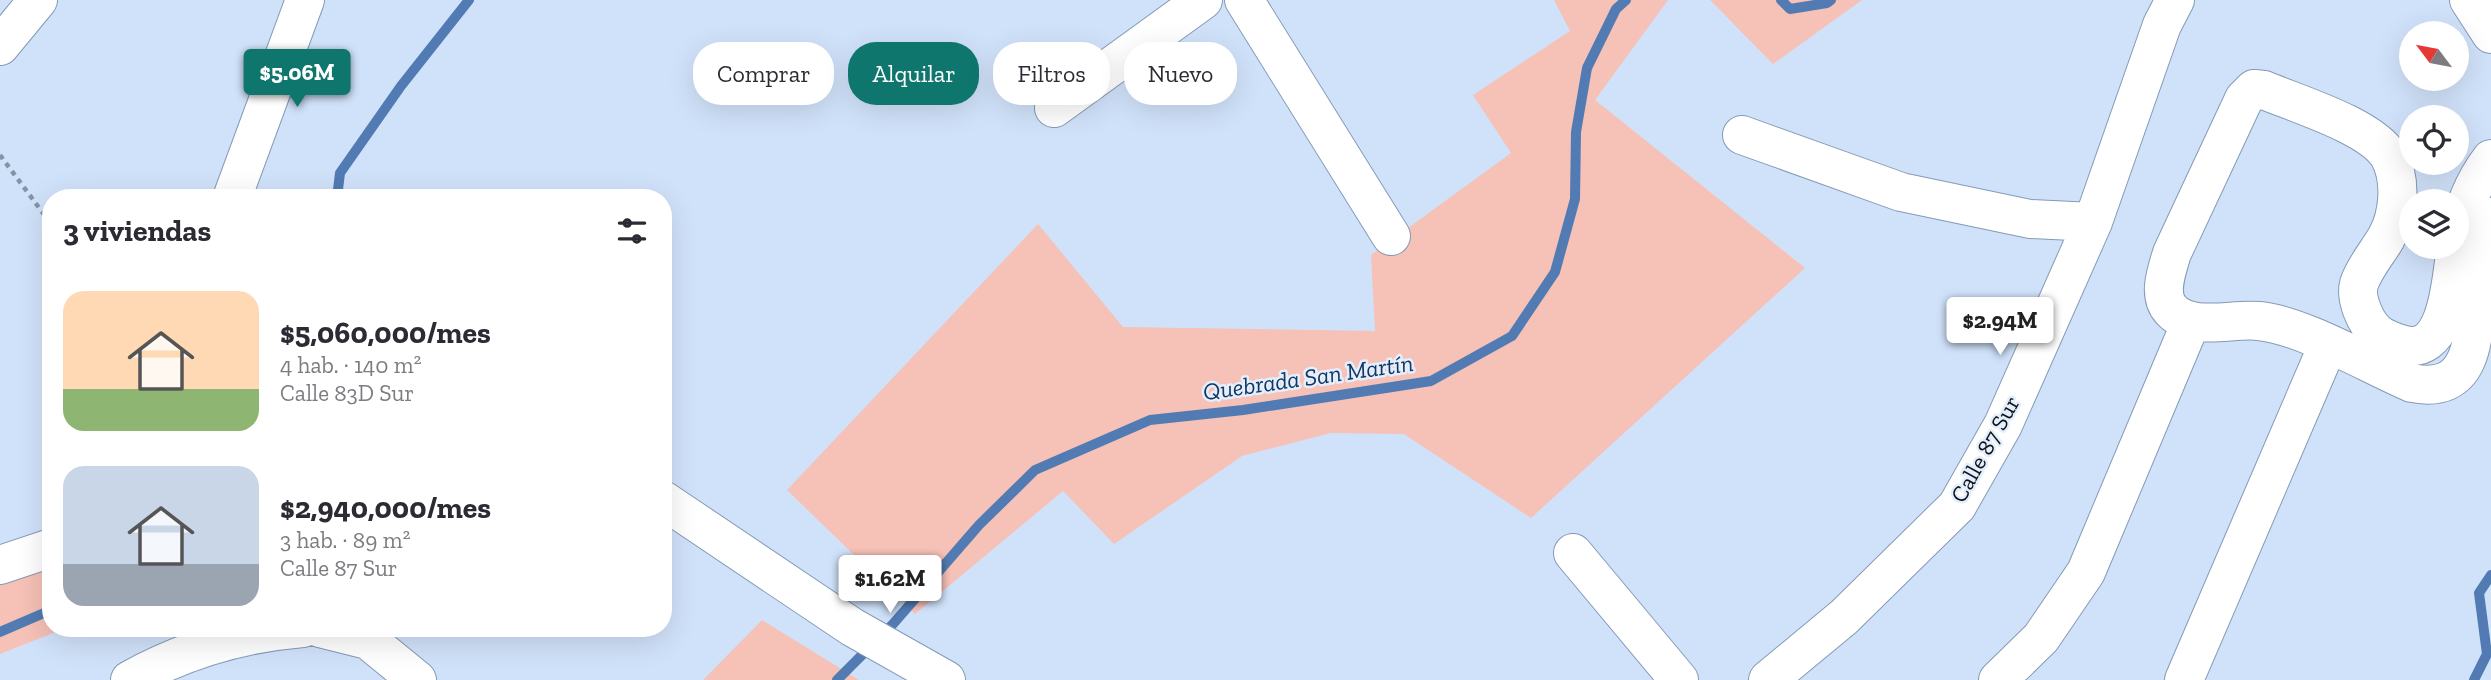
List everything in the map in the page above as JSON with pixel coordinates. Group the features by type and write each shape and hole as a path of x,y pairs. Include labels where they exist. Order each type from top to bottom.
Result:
{"street":[{"path":"0,46 38,0"},
{"path":"235,189 305,0"},
{"path":"1054,108 1203,0"},
{"path":"1244,0 1391,236"},
{"name":"Calle 87 Sur","path":"1768,680 1870,593 1956,506 2003,425 2092,222 2162,25 2175,0"},
{"path":"2469,0 2491,34"},
{"path":"2454,259 2440,329 2428,344 2418,348 2402,345 2376,333 2362,312 2359,285 2388,234 2398,194 2394,167 2387,153 2364,134 2264,90 2254,89 2239,111 2172,253 2165,277 2165,300 2172,311 2191,322 2259,321 2291,327 2412,383 2432,387 2451,380 2463,365 2473,343 2478,263 2491,217"},
{"path":"1742,135 1901,192 2029,219 2092,222"},
{"path":"2469,197 2478,177 2491,159"},
{"path":"1998,680 2041,638 2086,572 2191,322"},
{"path":"2184,680 2328,345"},
{"path":"672,506 855,629 946,680"},
{"path":"0,565 42,551"},
{"path":"1573,552 1679,680"},
{"path":"130,680 165,661 239,637"},
{"path":"356,637 368,640 417,680"}],"path":[{"path":"0,155 42,212"}],"shaded area":[{"path":"1554,0 1668,0 1595,100 1805,268 1531,518 1404,434 1331,433 1242,456 1114,544 1063,491 915,614 787,490 1038,224 1123,327 1375,331 1371,255 1511,153 1473,95 1570,31"},
{"path":"1710,0 1862,0 1773,64"},
{"path":"42,565 43,637 0,654 0,581"},
{"path":"762,620 859,680 703,680"}],"waterway":[{"path":"338,189 340,173 401,86 469,0"},
{"name":"Quebrada San Martín","path":"837,680 893,624 979,525 1035,470 1150,420 1243,410 1431,381 1512,336 1555,272 1575,199 1576,132 1587,68 1616,9 1626,0"},
{"name":"Quebrada San Martín","path":"1781,0 1790,9 1831,0"},
{"path":"2474,680 2487,654 2479,593 2491,575"},
{"path":"0,632 42,614"}]}
